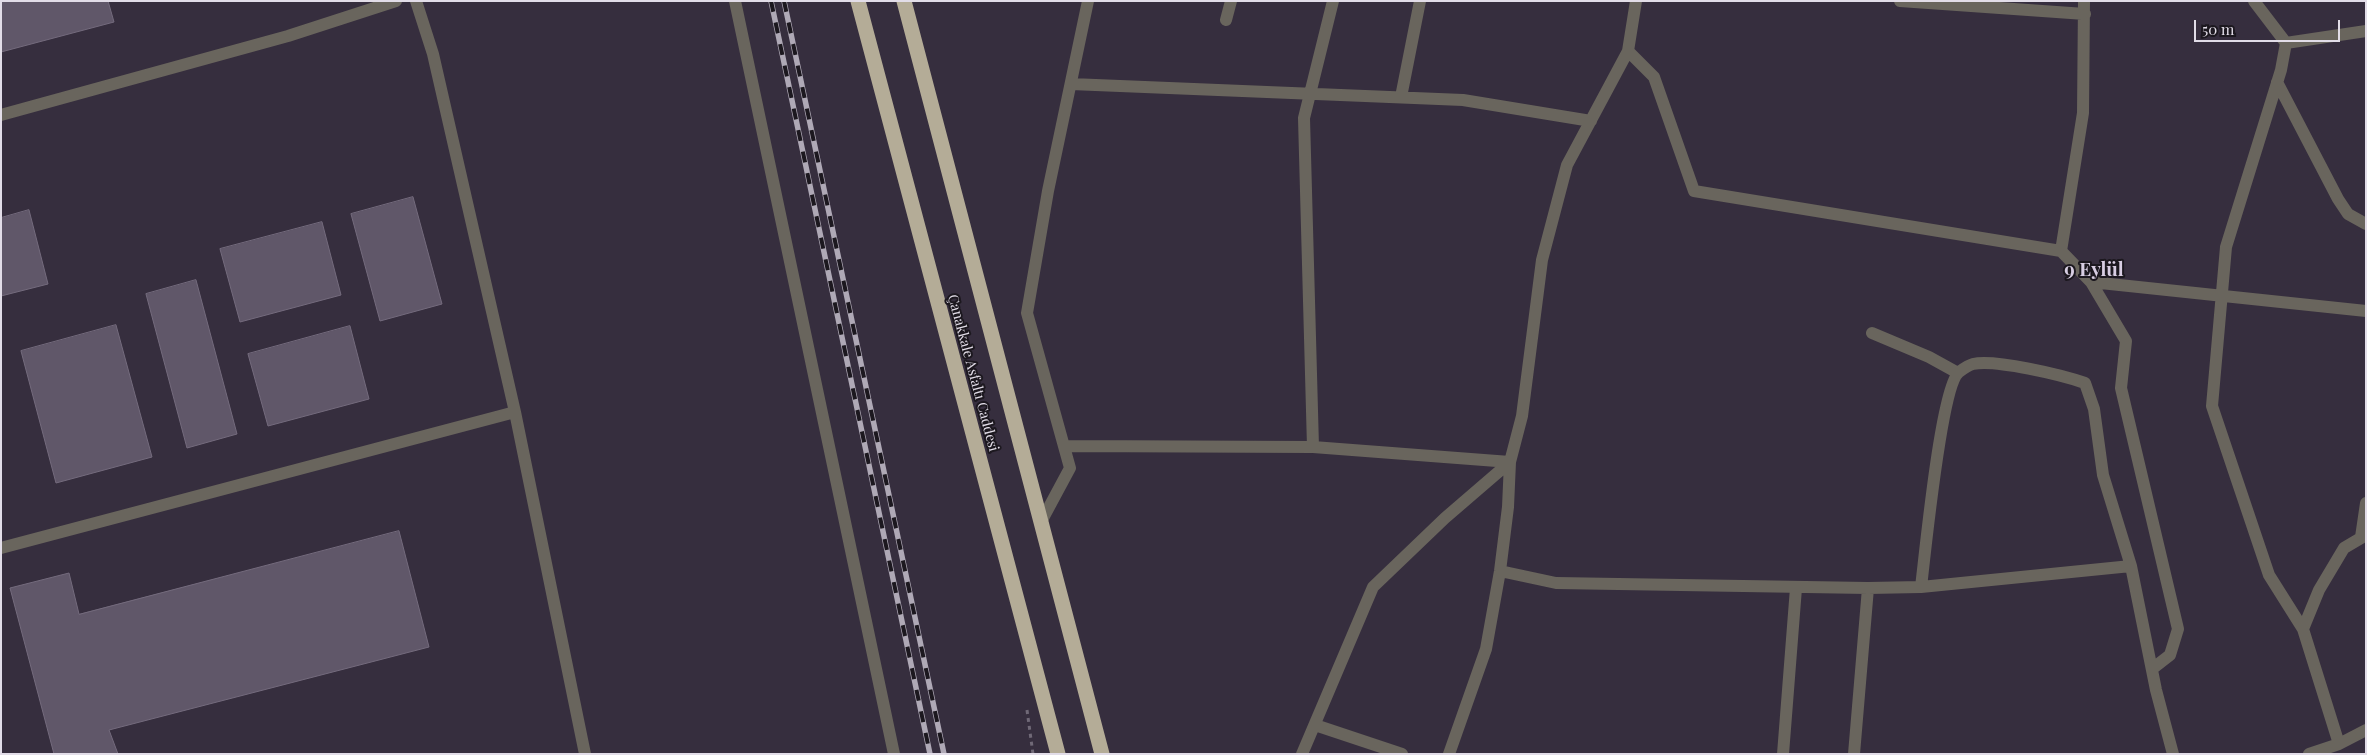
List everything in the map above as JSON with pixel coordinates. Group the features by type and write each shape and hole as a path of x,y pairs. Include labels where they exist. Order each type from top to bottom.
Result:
{"highway":[{"name":"Çanakkale Asfaltı Caddesi","path":"858,1 1058,754"},
{"path":"904,1 1102,754"}],"street":[{"path":"1,115 288,36 396,1"},
{"path":"416,1 433,54 515,412 585,754"},
{"path":"735,1 894,754"},
{"path":"1042,522 1070,468 1027,313 1048,190 1088,1"},
{"path":"1226,20 1231,1"},
{"path":"1313,448 1304,118 1312,94 1334,1"},
{"path":"1400,97 1420,1"},
{"path":"1449,754 1486,649 1500,571 1508,507 1510,462 1522,416 1542,260 1567,165 1628,51 1636,1"},
{"path":"1900,1 2084,7 2083,113 2061,251"},
{"path":"2254,1 2286,43"},
{"path":"2286,43 2366,31"},
{"path":"2286,43 2277,82 2226,247 2212,406 2269,575 2303,629 2339,744"},
{"path":"1628,51 1654,77 1694,190 2061,251 2091,282 2126,341 2121,388 2178,629 2170,655 2152,670"},
{"path":"2277,82 2348,214 2366,224"},
{"path":"1071,84 1463,100 1591,121"},
{"path":"2091,282 2366,311"},
{"path":"1872,333 1929,357 1958,373"},
{"path":"1922,587 1930,499 1947,406 1953,383 1958,373 1973,364 1998,365 2072,378 2085,383 2094,409 2103,475 2131,566 2152,670 2173,754"},
{"path":"1,548 515,412"},
{"path":"1064,446 1313,448 1510,462"},
{"path":"1302,754 1373,587 1445,518 1510,462"},
{"path":"2303,629 2319,590 2344,548 2364,536 2366,503"},
{"path":"1500,571 1556,583 1868,588 1922,587 2131,566"},
{"path":"1783,754 1796,588"},
{"path":"1854,754 1868,588"},
{"path":"1315,725 1402,754"},
{"path":"2309,754 2339,744 2366,730"}],"building":[{"path":"1,1 108,1 114,22 1,52"},
{"path":"413,197 442,304 380,321 351,214"},
{"path":"29,210 48,284 1,296 1,218"},
{"path":"322,222 341,295 240,322 220,249"},
{"path":"196,280 237,434 187,448 146,294"},
{"path":"116,325 152,457 56,483 21,351"},
{"path":"350,326 369,399 268,426 248,354"},
{"path":"399,531 429,647 109,730 118,754 54,754 10,588 69,573 79,614"}],"railway":[{"path":"771,1 930,754"},
{"path":"784,1 944,754"}],"district":[{"name":"9 Eylül","path":"2094,270"}]}
